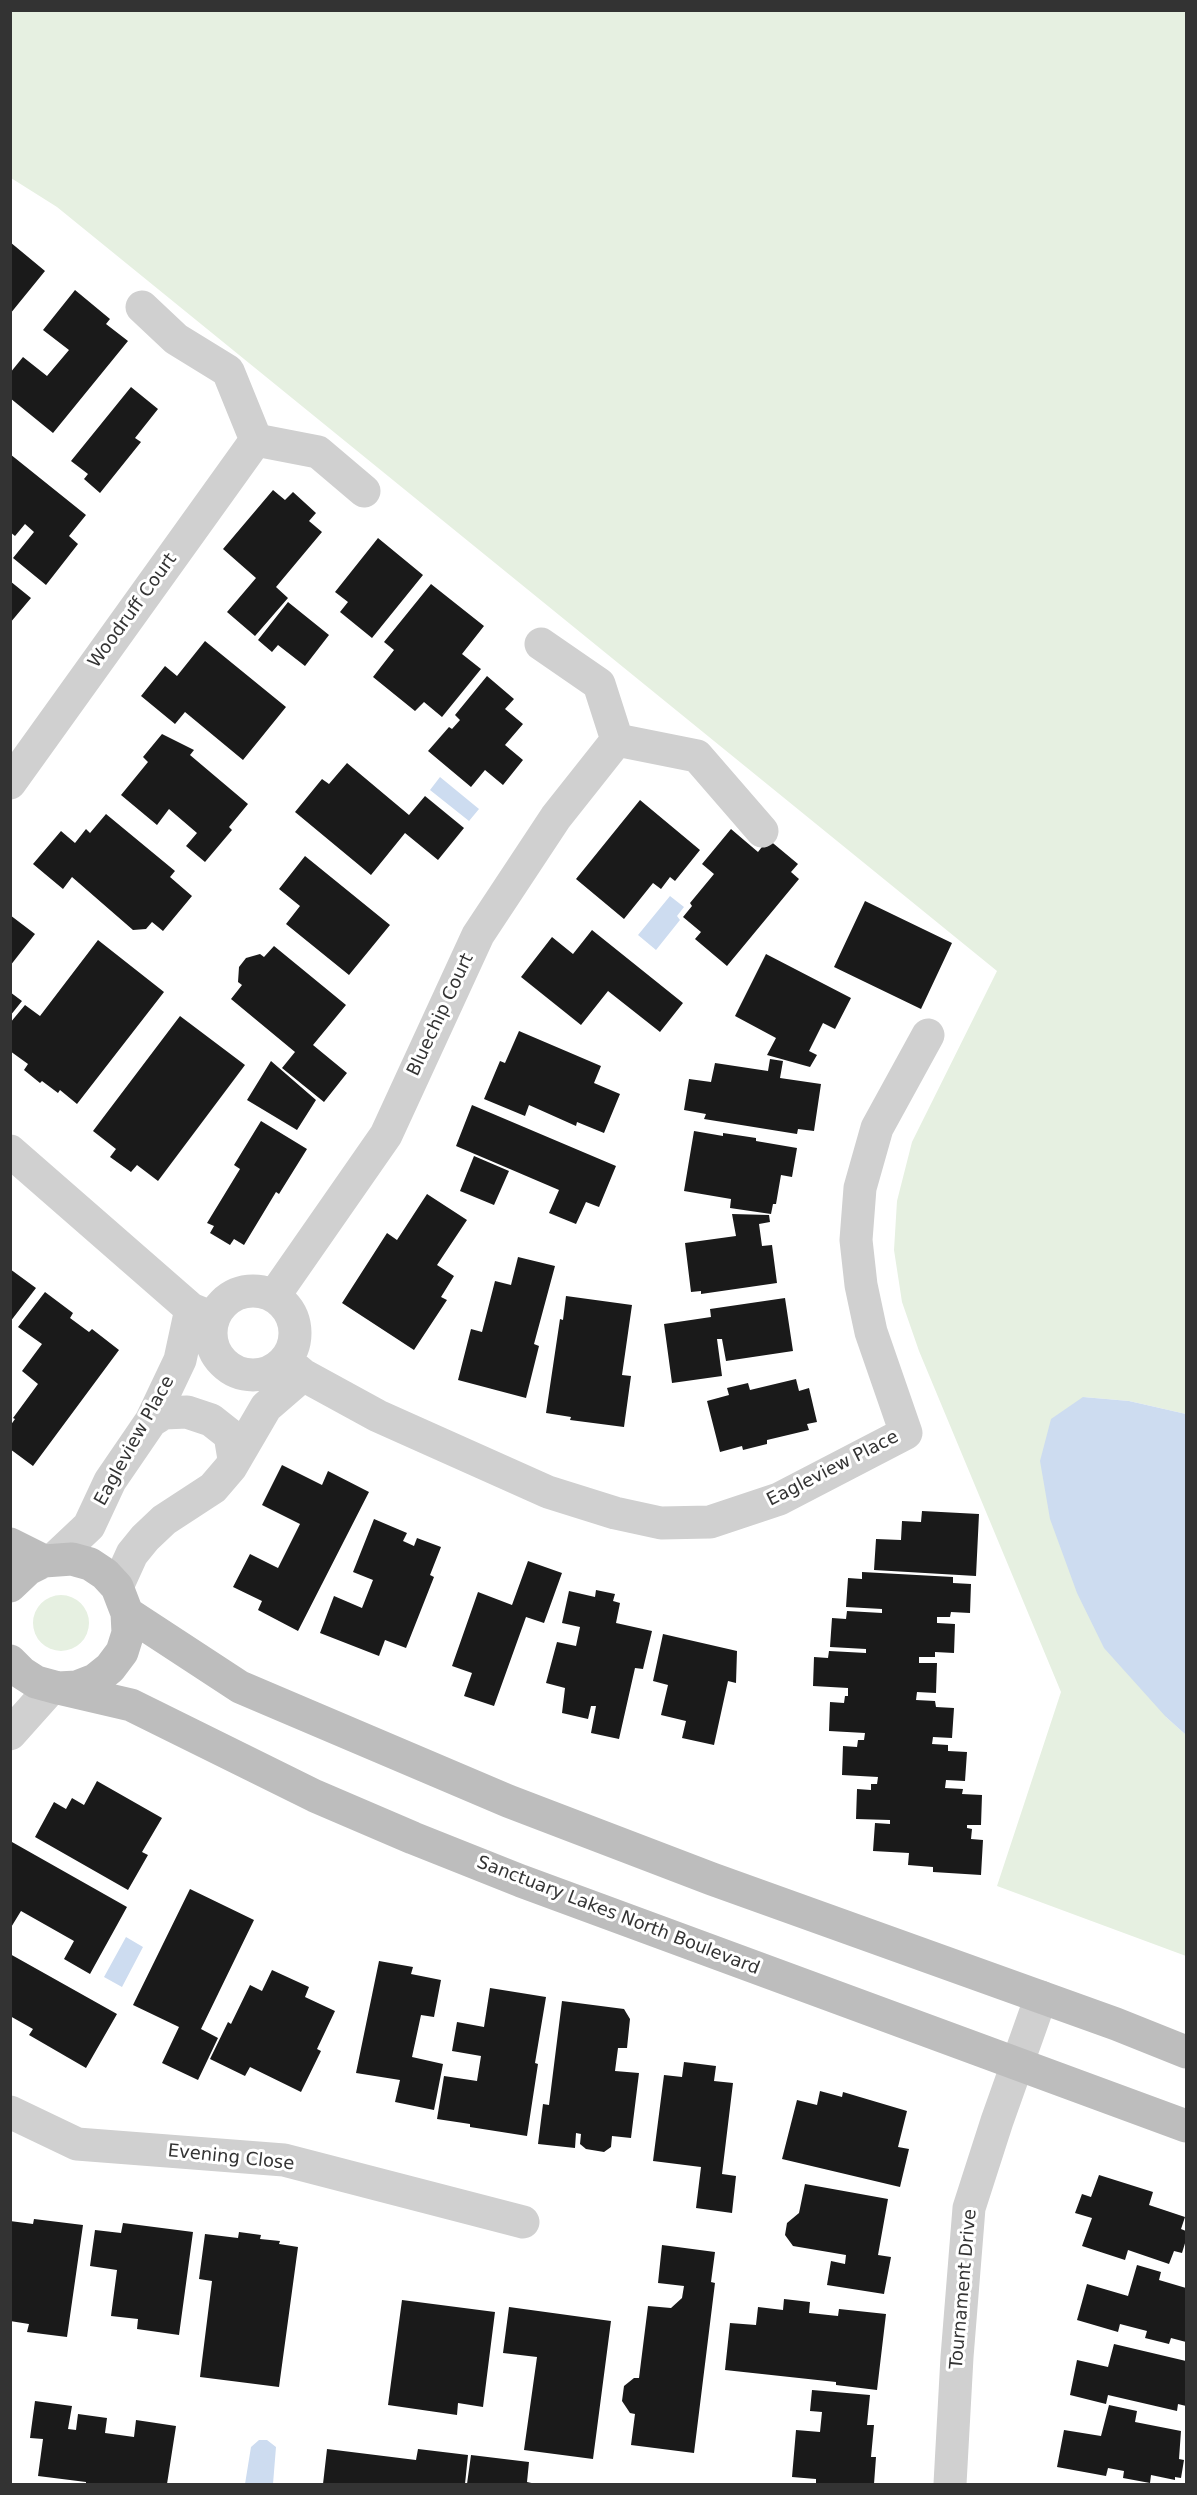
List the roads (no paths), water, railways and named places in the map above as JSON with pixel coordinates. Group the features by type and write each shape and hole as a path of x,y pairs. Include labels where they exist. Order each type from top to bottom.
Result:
{"street":[{"path":"142,306 176,339 228,371 256,440 318,452 364,491"},
{"name":"Woodruff Court","path":"10,783 256,440"},
{"path":"541,644 599,684 618,740 697,756 762,831"},
{"name":"Bluechip Court","path":"274,1296 386,1135 478,935 556,817 618,740"},
{"name":"Eagleview Place","path":"294,1367 378,1416 548,1492 615,1513 661,1523 710,1522 779,1499 906,1433 871,1332 861,1285 856,1240 860,1188 877,1128 928,1035"},
{"path":"10,1151 202,1313 211,1332 213,1347 220,1360 245,1375 294,1367"},
{"path":"10,1734 55,1688 77,1687 95,1680 110,1668 122,1652 128,1633 122,1600 132,1554 164,1520 213,1488 231,1467 266,1407 294,1367 292,1347 295,1332 289,1312 274,1296 260,1291 246,1291 202,1313"},
{"name":"Eagleview Place","path":"49,1560 88,1526 110,1481 151,1420 202,1313"},
{"path":"151,1420 164,1413 187,1412 211,1420 230,1436 234,1459 231,1467"},
{"path":"10,1544 49,1560"},
{"path":"10,1586 28,1569 49,1560 72,1559 90,1564 105,1574 122,1600 240,1687 497,1796 712,1879 1041,1997 1186,2052"},
{"name":"Sanctuary Lakes North Boulevard","path":"10,1661 36,1682 131,1705 315,1796 521,1881 894,2020 1018,2062 1186,2126"},
{"name":"Tournament Drive","path":"950,2484 969,2208 1041,1997"},
{"name":"Evening Close","path":"10,2112 77,2144 284,2160 523,2222"}],"water":[{"path":"440,777 479,809 469,821 430,790"},
{"path":"670,896 684,907 677,916 680,920 656,950 638,935"},
{"path":"1083,1397 1129,1401 1186,1414 1186,1735 1166,1717 1104,1648 1077,1593 1050,1519 1040,1461 1051,1419"},
{"path":"126,1937 143,1947 122,1987 104,1977"},
{"path":"259,2440 267,2440 276,2447 273,2484 245,2484 251,2447"}]}
